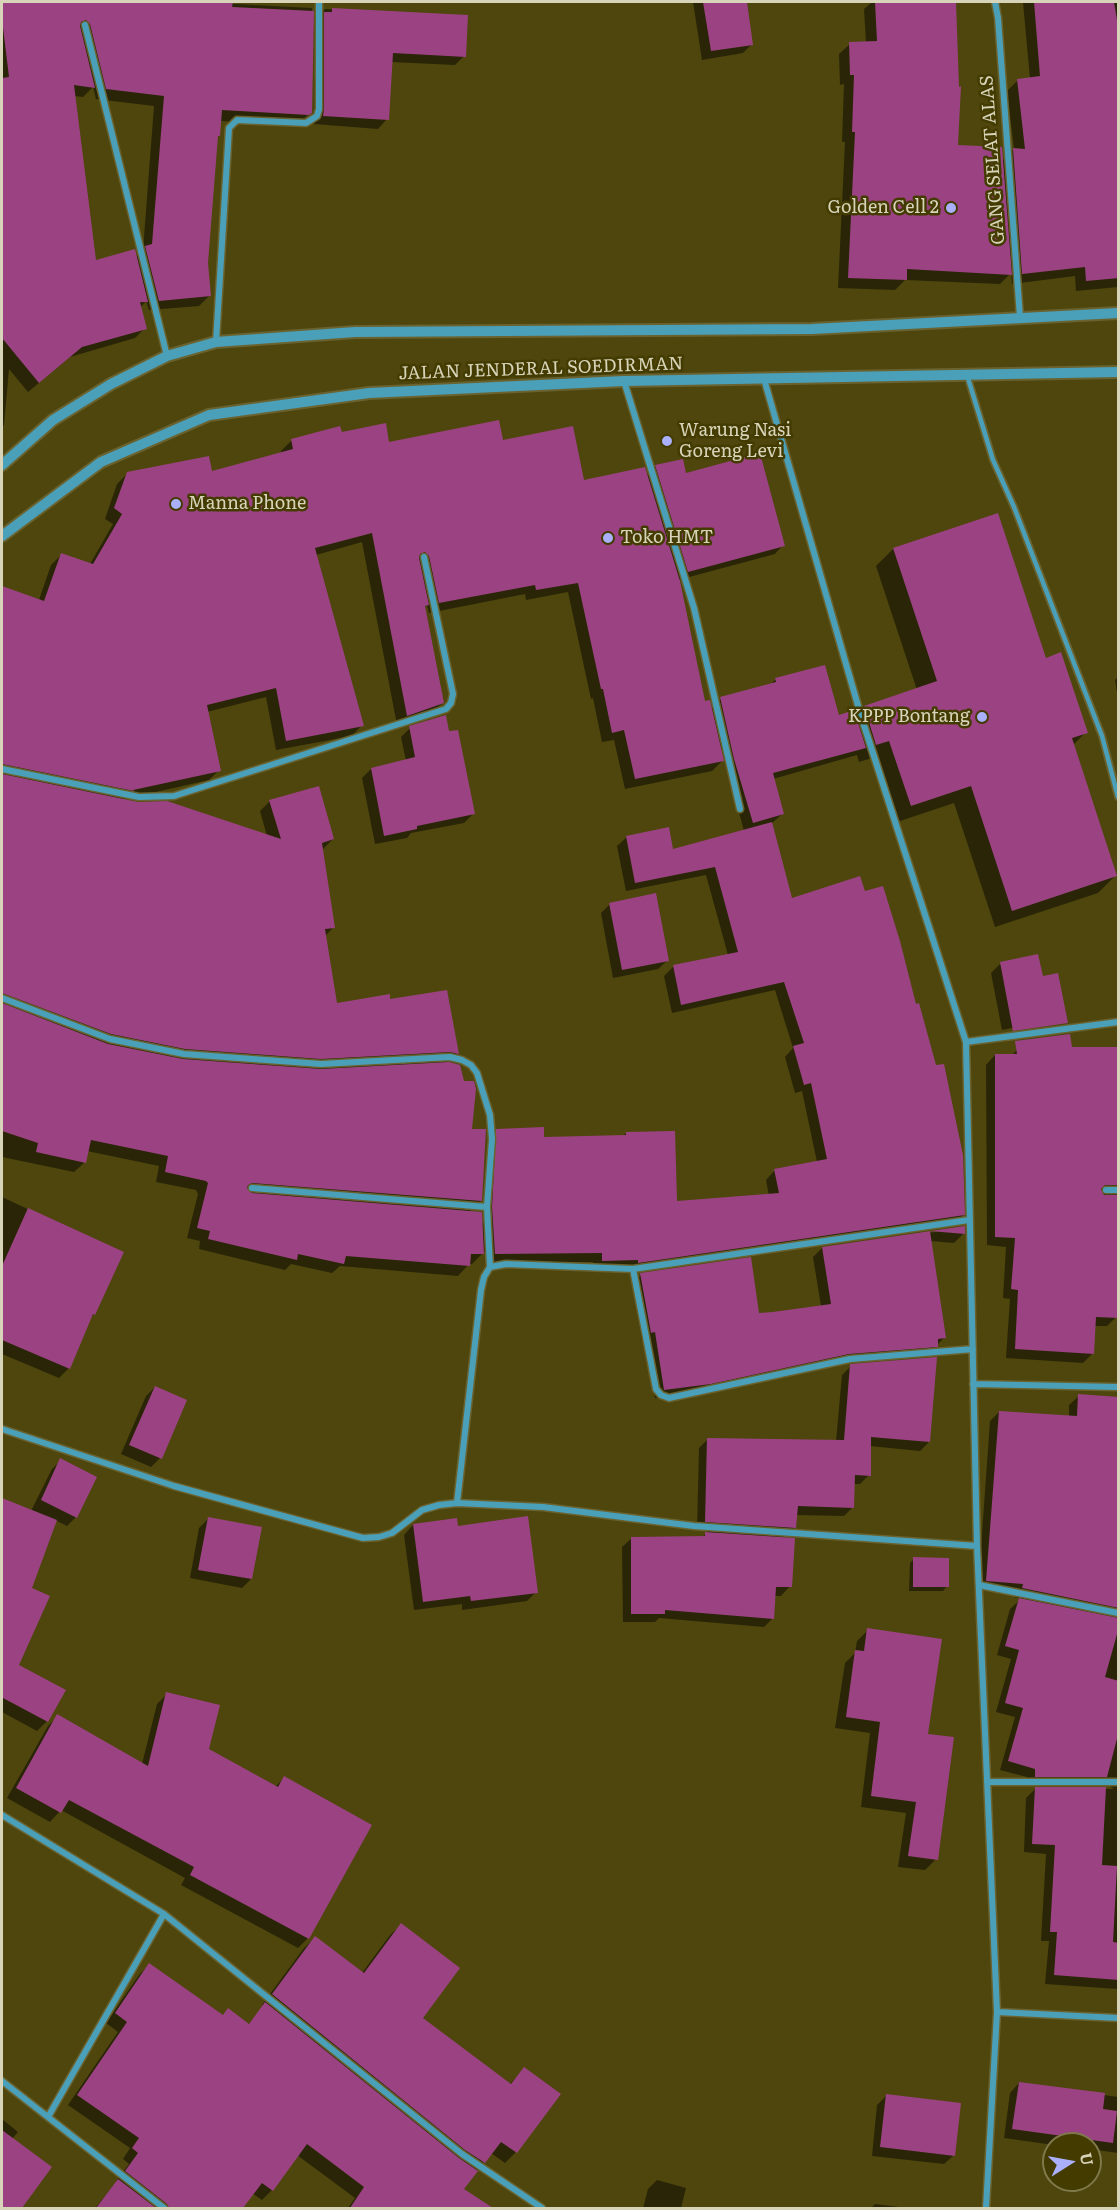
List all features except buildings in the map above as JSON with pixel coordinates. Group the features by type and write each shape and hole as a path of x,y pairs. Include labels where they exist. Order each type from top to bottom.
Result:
{"street":[{"path":"216,342 229,128 237,120 306,123 317,116 319,109 319,2"},
{"name":"GANG SELAT ALAS","path":"995,2 999,18 1020,317"},
{"path":"85,25 167,356"},
{"name":"JALAN JENDERAL SOEDIRMAN","path":"2,465 53,420 111,384 167,356 216,342 355,332 812,329 1119,313"},
{"name":"JALAN JENDERAL SOEDIRMAN","path":"2,536 100,462 209,415 369,393 624,381 1119,372"},
{"path":"764,379 861,716 966,1042 977,1546 997,2012 986,2208"},
{"path":"624,381 694,608 740,809"},
{"path":"2,769 139,797 174,796 446,709 451,703 453,694 424,557"},
{"path":"2,998 110,1039 184,1054 321,1064 450,1057 471,1065 477,1073 490,1115 492,1139 487,1207 490,1267 484,1277 481,1290 457,1503"},
{"path":"966,1042 1119,1022"},
{"path":"252,1188 487,1207"},
{"path":"1106,1190 1119,1190"},
{"path":"490,1267 506,1264 633,1269 969,1220"},
{"path":"633,1269 656,1389 661,1395 669,1398 850,1359 973,1349"},
{"path":"974,1384 1119,1387"},
{"path":"2,1429 174,1486 363,1538 380,1538 392,1533 422,1510 457,1503 543,1507 694,1526 977,1546"},
{"path":"979,1585 1119,1613"},
{"path":"987,1782 1119,1782"},
{"path":"2,1815 164,1914 462,2154 542,2208"},
{"path":"48,2117 164,1914"},
{"path":"997,2012 1119,2018"},
{"path":"2,2081 164,2208"}],"lane":[{"path":"967,375 993,460 1014,507 1102,736 1119,797"}],"place":[{"name":"Golden Cell 2","path":"951,208"},
{"name":"Warung Nasi Goreng Levi","path":"667,441"},
{"name":"Manna Phone","path":"176,504"},
{"name":"Toko HMT","path":"608,538"},
{"name":"KPPP Bontang","path":"982,717"}]}
